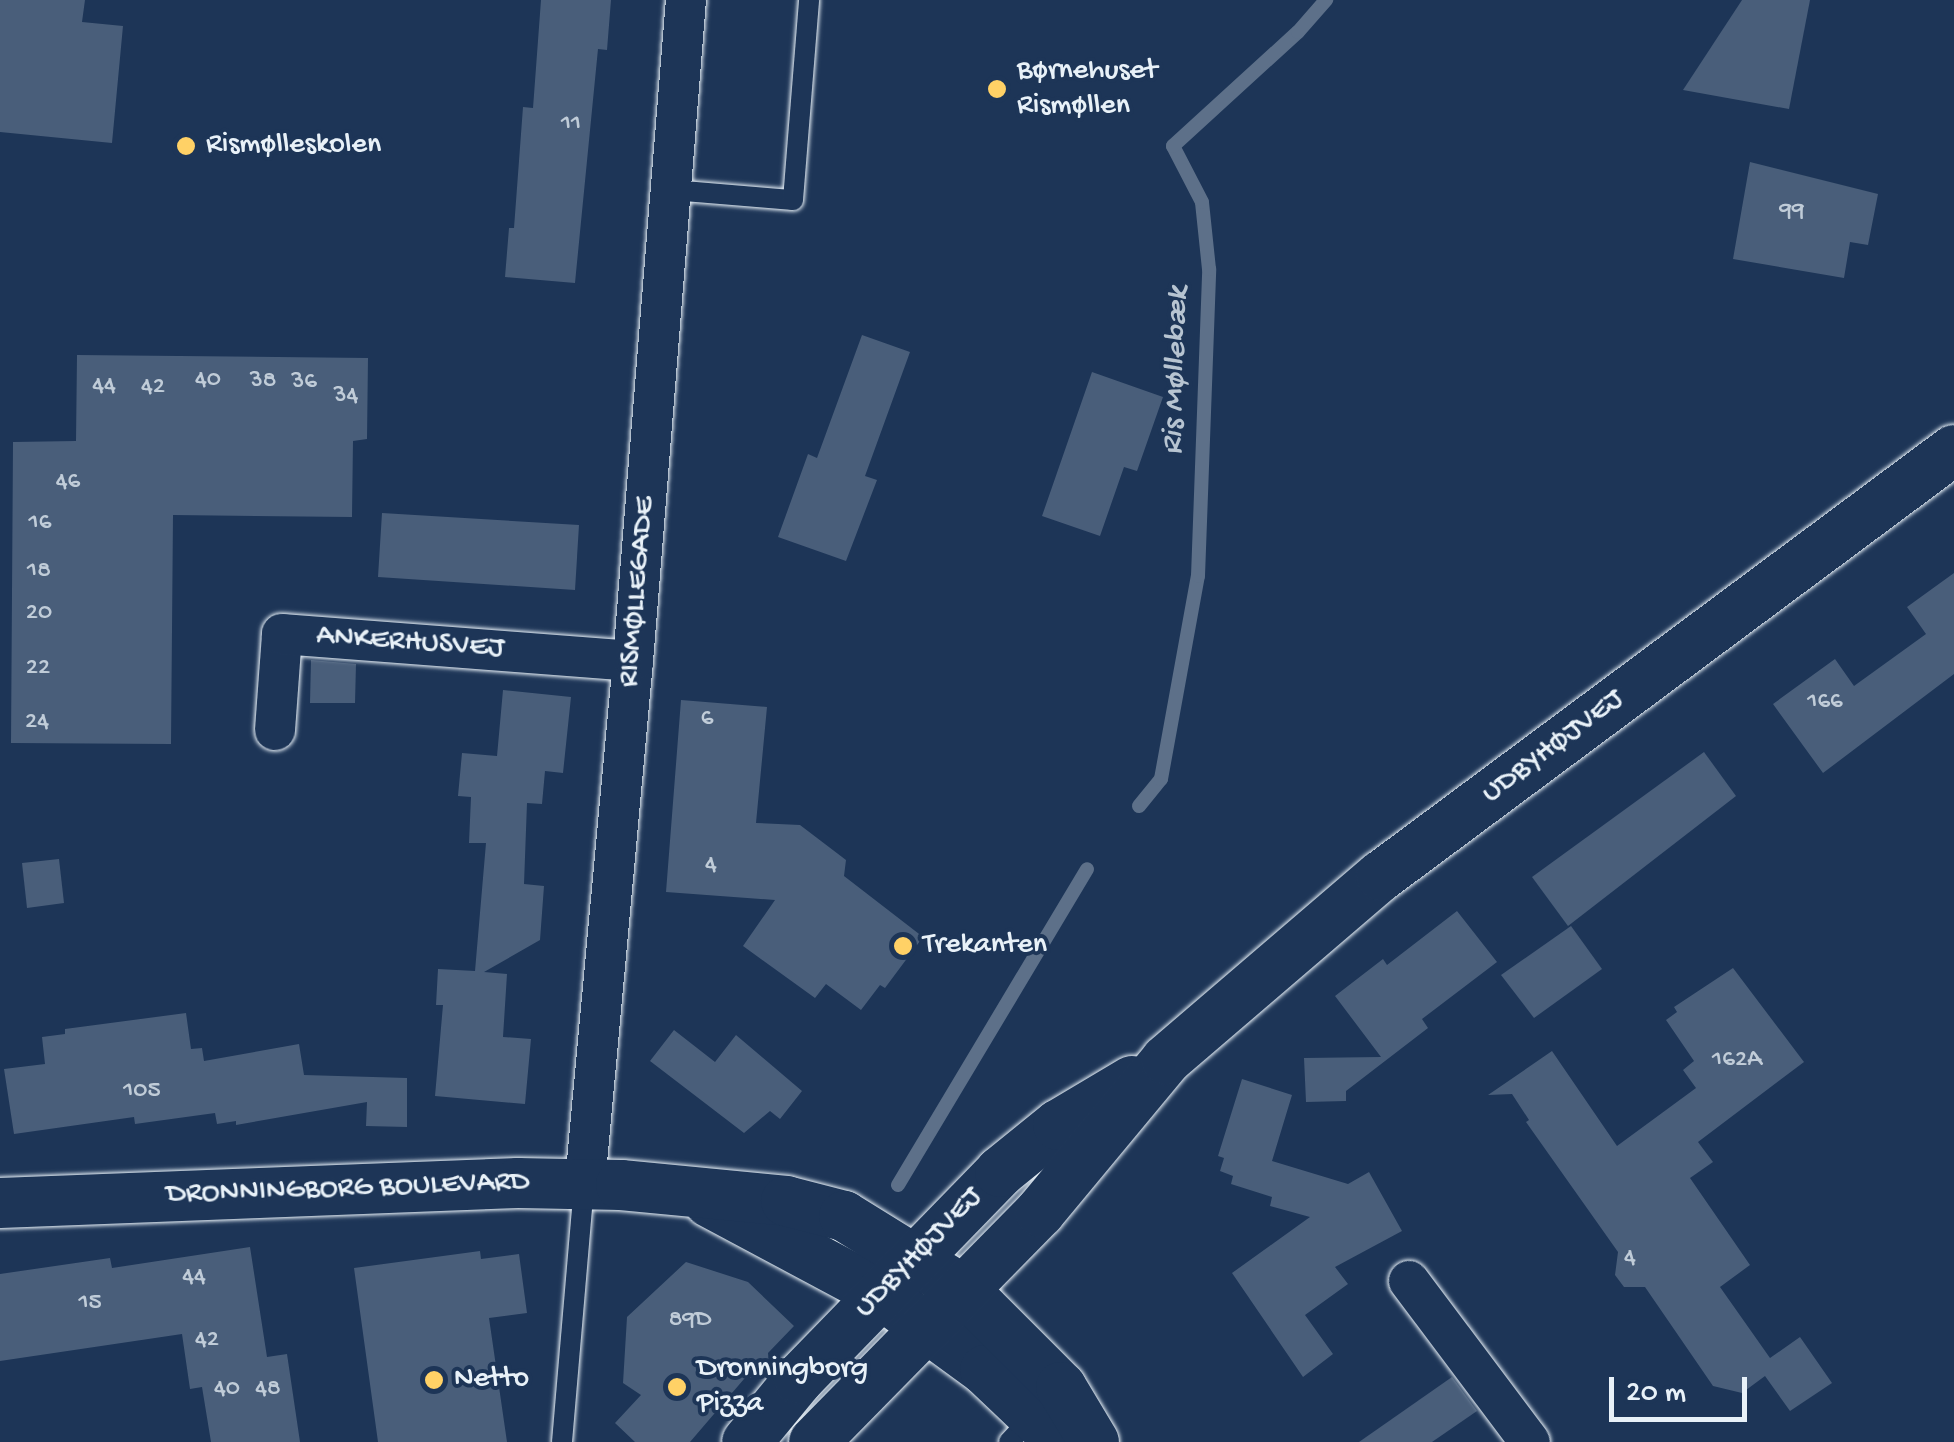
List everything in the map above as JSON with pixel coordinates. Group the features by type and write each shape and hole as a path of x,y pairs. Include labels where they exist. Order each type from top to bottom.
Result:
{"street":[{"name":"RISMØLLEGADE","path":"585,1183 633,661 686,0"},
{"name":"UDBYHØJVEJ","path":"814,1442 1040,1212 1166,1060 1381,876 1954,450"},
{"name":"ANKERHUSVEJ","path":"275,730 282,634 633,661"},
{"name":"UDBYHØJVEJ","path":"759,1438 799,1379 1000,1172 1058,1124 1166,1060"},
{"name":"DRONNINGBORG BOULEVARD","path":"0,1203 585,1183 786,1201 844,1216 965,1290 1041,1421"},
{"name":"DRONNINGBORG BOULEVARD","path":"696,1194 881,1294 928,1327 1041,1421"},
{"path":"1409,1281 1530,1442"},
{"path":"1041,1421 1094,1442"}],"lane":[{"path":"673,190 793,200 809,0"},
{"path":"562,1442 577,1230 585,1183"}],"building":[{"path":"0,0 85,0 82,22 123,26 112,143 0,132"},
{"path":"541,0 611,0 607,50 598,49 575,283 505,277 509,228 514,228 523,107 533,108"},
{"path":"1742,0 1810,0 1789,109 1683,90"},
{"path":"1750,162 1878,194 1868,245 1850,242 1844,278 1733,259"},
{"path":"862,335 910,352 865,476 877,480 846,561 778,537 808,454 817,458"},
{"path":"77,355 368,358 367,439 353,441 352,517 173,515 171,744 11,743 13,442 76,441"},
{"path":"1092,372 1163,397 1137,471 1124,467 1100,536 1042,516"},
{"path":"382,513 579,525 575,590 378,577"},
{"path":"1954,573 1954,674 1823,773 1773,704 1835,659 1854,686 1926,634 1907,607"},
{"path":"311,660 356,664 355,703 310,703"},
{"path":"503,690 571,697 563,773 545,771 542,804 527,803 524,884 544,886 540,940 484,972 507,974 503,1037 531,1039 525,1104 435,1096 443,1005 436,1005 438,969 475,971 486,843 469,843 471,797 458,796 462,753 497,756"},
{"path":"681,700 767,707 756,823 800,825 846,860 844,876 923,937 885,988 880,985 861,1010 826,984 815,998 743,946 775,900 666,892"},
{"path":"1704,752 1736,796 1568,926 1532,877"},
{"path":"59,859 64,903 27,908 22,863"},
{"path":"1457,911 1497,962 1422,1019 1428,1028 1346,1091 1346,1101 1306,1102 1304,1058 1381,1057 1335,996 1383,959 1387,965"},
{"path":"1571,926 1602,969 1534,1018 1501,975"},
{"path":"1733,968 1804,1062 1698,1142 1713,1162 1690,1178 1750,1265 1720,1287 1770,1358 1800,1337 1832,1383 1790,1411 1765,1376 1742,1393 1713,1386 1645,1287 1624,1287 1615,1275 1618,1252 1526,1122 1529,1120 1512,1094 1488,1095 1552,1051 1617,1146 1696,1088 1683,1070 1694,1061 1666,1020 1677,1012 1674,1007"},
{"path":"186,1013 191,1049 202,1048 204,1061 299,1044 304,1075 407,1078 407,1127 366,1126 367,1102 236,1125 236,1121 217,1124 215,1113 135,1124 134,1117 14,1134 4,1069 45,1064 42,1037 65,1034 65,1029"},
{"path":"674,1030 715,1062 736,1035 802,1091 780,1119 770,1111 744,1133 650,1061"},
{"path":"1242,1079 1292,1095 1272,1161 1348,1184 1369,1172 1402,1231 1335,1267 1348,1284 1305,1315 1333,1354 1303,1377 1232,1273 1310,1217 1270,1206 1272,1197 1231,1184 1233,1176 1220,1171 1224,1158 1218,1156"},
{"path":"250,1247 267,1357 287,1354 300,1442 211,1442 202,1387 190,1389 182,1334 0,1361 0,1274 110,1258 112,1268"},
{"name":"Netto","path":"480,1251 481,1259 519,1254 527,1313 489,1318 507,1442 378,1442 354,1268"},
{"path":"686,1262 748,1282 794,1326 768,1353 769,1364 758,1376 744,1379 690,1442 635,1442 615,1423 641,1395 623,1383 627,1317"},
{"path":"1452,1377 1477,1411 1432,1442 1359,1442"}],"waterway":[{"name":"Ris Møllebæk","path":"1139,806 1161,779 1198,576 1209,269 1202,202 1173,146 1298,32 1326,0"},
{"name":"Ris Møllebæk","path":"898,1185 1087,869"}],"place":[{"name":"Børnehuset Rismøllen","path":"997,89"},
{"name":"Rismølleskolen","path":"186,146"},
{"name":"Trekanten","path":"903,946"},
{"name":"Netto","path":"434,1380"},
{"name":"Dronningborg Pizza","path":"677,1387"}]}
